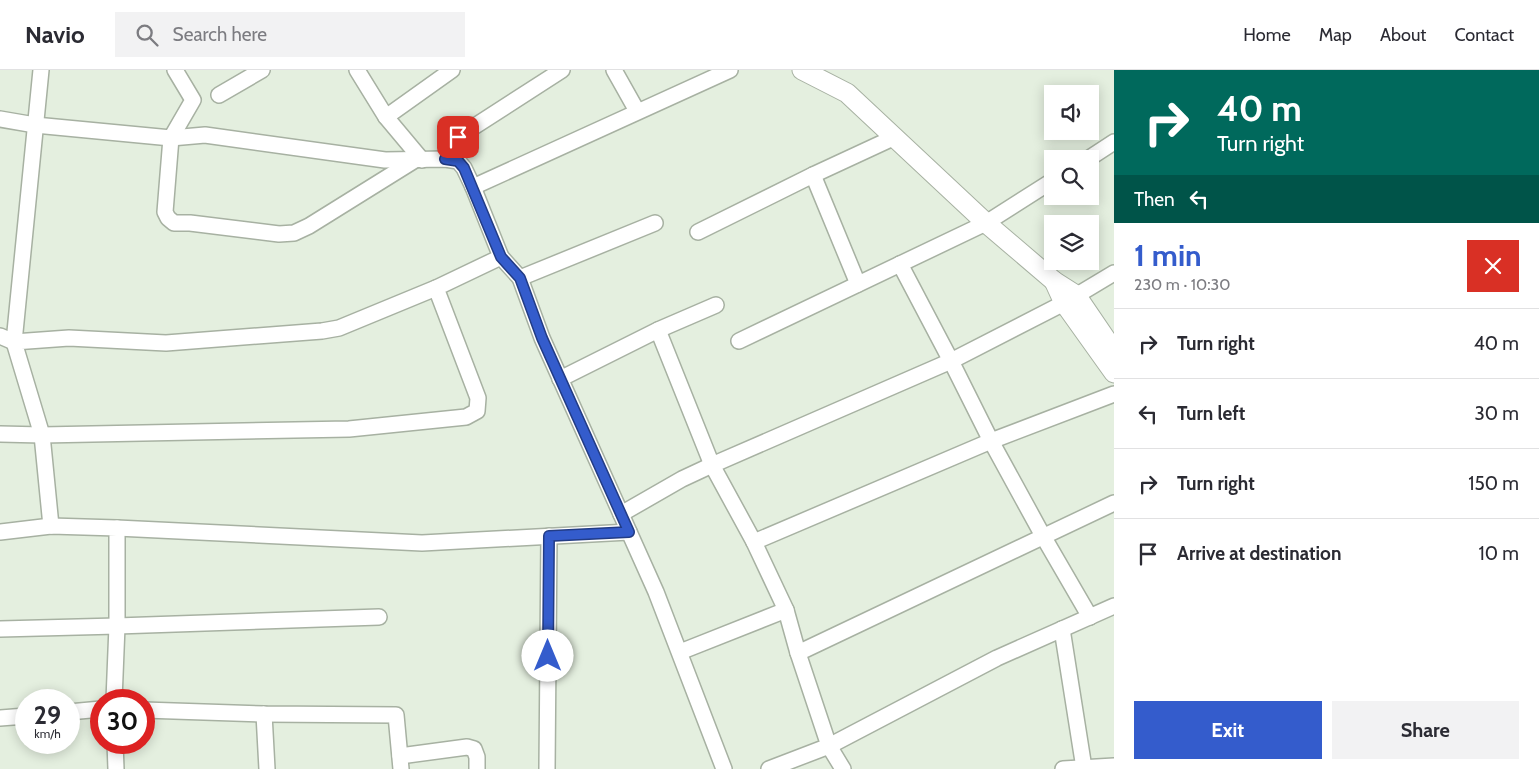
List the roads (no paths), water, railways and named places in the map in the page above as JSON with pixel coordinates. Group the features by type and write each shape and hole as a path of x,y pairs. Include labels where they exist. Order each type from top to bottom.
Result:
{"street":[{"path":"41,70 14,342 42,436 51,526"},
{"path":"175,70 193,100 171,138 165,212 170,221 174,223 190,223 279,234 294,233 310,226 418,160"},
{"path":"220,95 262,70"},
{"path":"357,70 386,117 418,160"},
{"path":"386,117 452,70"},
{"path":"445,159 458,137 562,70"},
{"path":"614,70 637,112"},
{"path":"473,187 730,70"},
{"path":"802,70 847,93 986,223 1054,281 1114,350"},
{"path":"0,119 35,125 171,138 205,135 385,160 445,159 458,161 464,168 473,187 501,257 520,278 542,338 656,592 724,769"},
{"path":"698,232 895,137"},
{"path":"1099,152 1114,142"},
{"path":"813,175 858,284"},
{"path":"739,341 986,223 1044,186"},
{"path":"520,278 654,223"},
{"path":"0,336 14,342 69,338 166,344 322,331 339,328 436,288 501,257"},
{"path":"900,264 952,361 991,441 1090,617"},
{"path":"621,514 682,479 712,465 952,361 1070,299 1114,273"},
{"path":"0,434 42,436 349,429 472,415 477,411 478,398 436,288"},
{"path":"1070,299 1114,373"},
{"path":"560,379 658,330 716,306"},
{"path":"658,330 712,465 754,542 786,610 798,653 829,746 843,769"},
{"path":"754,542 991,441 1114,394"},
{"path":"798,653 1114,503"},
{"path":"0,532 51,526 422,543 629,532"},
{"path":"114,689 117,528"},
{"path":"547,769 549,536"},
{"path":"770,769 829,746 997,658 1114,606"},
{"path":"680,652 786,610"},
{"path":"0,629 378,616"},
{"path":"1062,629 1084,768"},
{"path":"155,710 264,714 396,714 400,763 467,747 474,749 477,757 477,769"},
{"path":"264,714 267,769"},
{"path":"0,718 15,717"},
{"path":"115,754 116,769"},
{"path":"1063,769 1114,766"}]}
